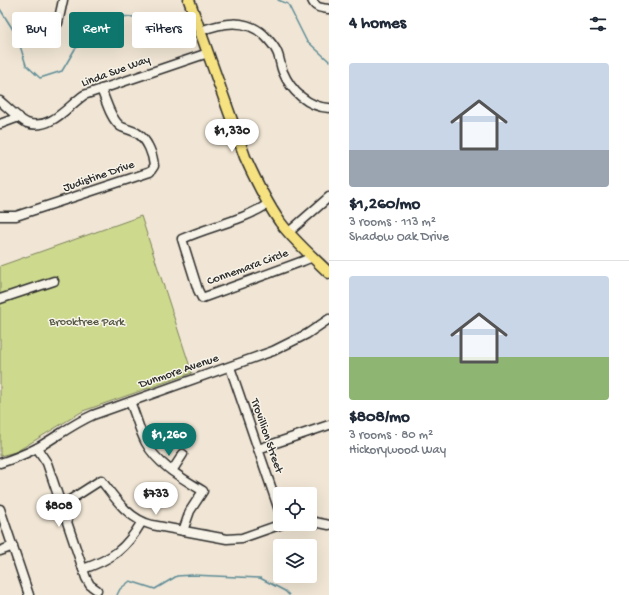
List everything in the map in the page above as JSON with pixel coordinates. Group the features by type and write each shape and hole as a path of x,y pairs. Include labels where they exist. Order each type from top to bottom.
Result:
{"main road":[{"path":"189,0 246,157 268,204 289,232 329,273"}],"street":[{"path":"60,12 63,0"},
{"path":"312,0 319,8 329,9"},
{"path":"200,31 215,26 232,23 255,28 272,43 277,51 286,78 299,96 318,106 329,108"},
{"name":"Linda Sue Way","path":"0,101 26,123 44,124 53,121 84,96 208,53"},
{"name":"Judistine Drive","path":"0,216 23,215 150,172 154,166 148,145 138,134 121,126 115,120 101,89"},
{"path":"0,124 19,116"},
{"path":"289,232 329,197"},
{"name":"Connemara Circle","path":"268,204 245,216 182,239 202,298 313,257"},
{"path":"0,299 54,280"},
{"name":"Dunmore Avenue","path":"0,463 37,448 86,418 273,351 306,334 329,319"},
{"name":"Trovillion Street","path":"230,367 273,493"},
{"path":"130,402 146,443 152,453 172,471 202,492 190,511 183,530"},
{"path":"258,449 329,425"},
{"path":"37,448 47,463 88,581 97,590"},
{"path":"172,471 183,454"},
{"path":"62,505 101,480 126,511 141,523 183,530 221,539 242,538 273,527"},
{"path":"0,509 29,595"},
{"path":"317,522 329,525"},
{"path":"83,569 102,562 116,553 134,537 141,523"},
{"path":"0,551 13,546"}],"green space":[{"name":"Brooktree Park","path":"141,216 192,373 83,411 15,452 0,456 0,266"}],"waterway":[{"path":"278,0 288,4 306,40 329,61"},
{"path":"0,9 17,36 26,65 40,78 62,71 75,49 105,29 113,16 132,17"},
{"path":"117,595 120,589 130,581 155,589 177,576 192,575 260,578 285,591 289,595"}]}
